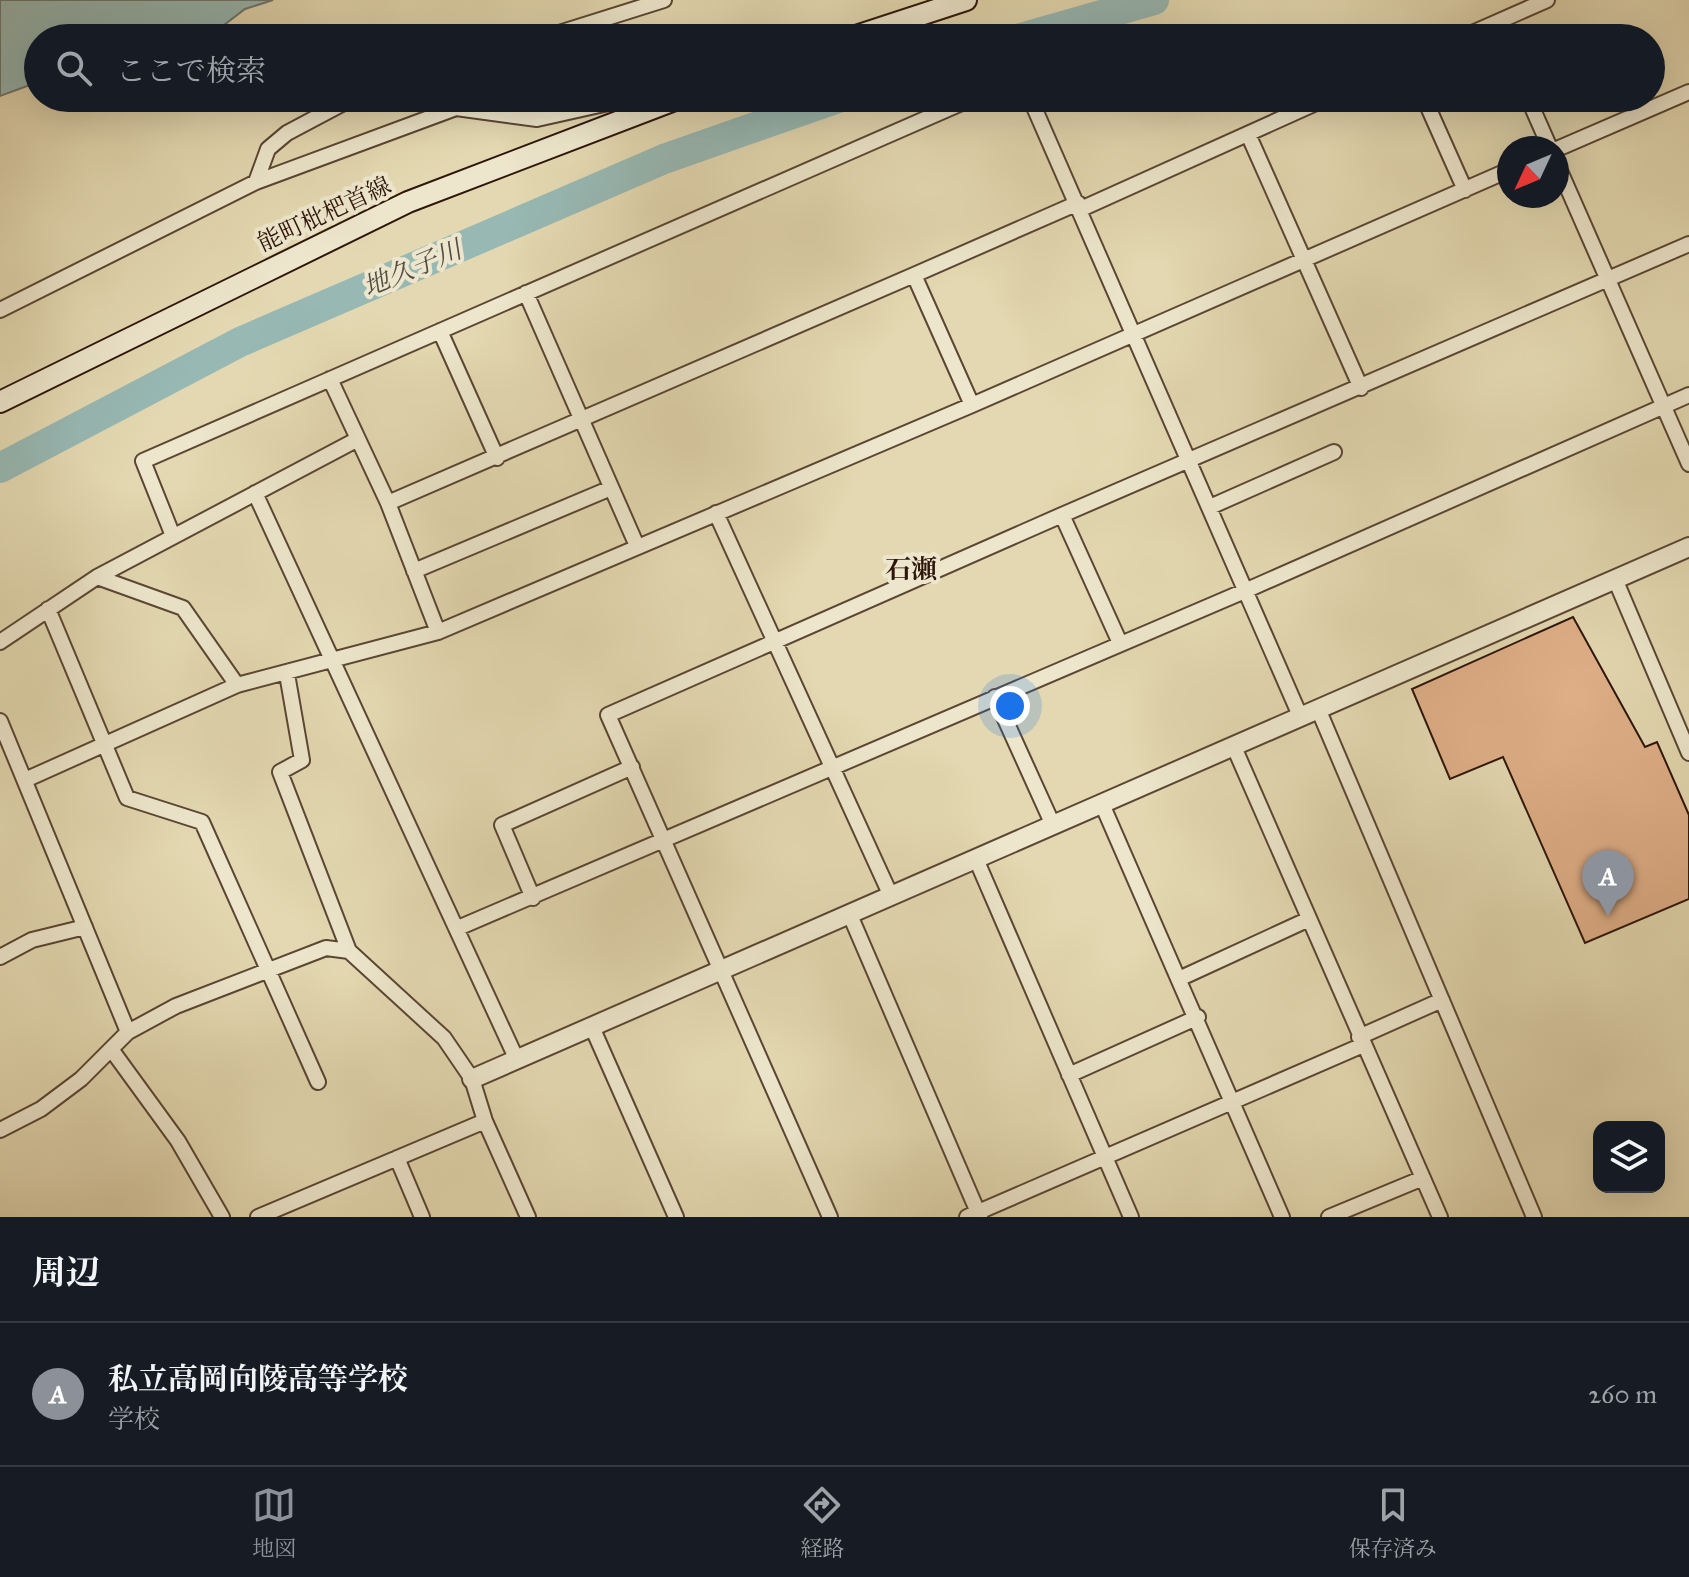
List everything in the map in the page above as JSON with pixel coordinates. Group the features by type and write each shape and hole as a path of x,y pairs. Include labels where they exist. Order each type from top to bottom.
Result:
{"main road":[{"path":"893,24 966,0"},
{"name":"能町枇杷首線","path":"0,402 408,202 641,112"}],"street":[{"path":"588,24 664,0"},
{"path":"1494,23 1547,0"},
{"path":"1665,102 1689,92"},
{"path":"256,182 268,149 287,133 327,112"},
{"path":"0,310 256,182 445,112"},
{"path":"485,112 537,119 568,112"},
{"path":"173,536 143,461 941,112"},
{"path":"1036,112 1301,718"},
{"path":"388,503 1296,112"},
{"path":"1430,112 1465,190"},
{"path":"1534,112 1545,136"},
{"path":"1569,144 1643,112"},
{"path":"1248,134 1361,388"},
{"path":"25,780 237,685 438,632 972,405 1497,175"},
{"path":"1569,193 1689,464"},
{"path":"830,1217 608,715 1689,244"},
{"path":"914,275 972,405"},
{"path":"526,293 637,546"},
{"path":"440,331 497,458"},
{"path":"330,379 388,503 438,632"},
{"path":"458,928 1247,590 1689,395"},
{"path":"0,642 97,577 358,439"},
{"path":"1210,507 1334,452"},
{"path":"414,571 611,488"},
{"path":"255,493 517,1060"},
{"path":"716,513 773,644 891,896"},
{"path":"1062,515 1120,643"},
{"path":"472,1079 1689,547"},
{"path":"97,577 183,608 237,685"},
{"path":"1615,579 1689,753"},
{"path":"48,609 127,798 202,822 318,1082"},
{"path":"287,674 302,760 280,772 349,951 444,1038 472,1079 485,1121 528,1217"},
{"path":"995,697 1053,825"},
{"path":"1319,711 1534,1217"},
{"path":"0,721 128,1032"},
{"path":"1234,747 1440,1217"},
{"path":"533,898 502,825 632,767"},
{"path":"1102,804 1198,1017 1282,1217"},
{"path":"976,859 1131,1217"},
{"path":"850,915 975,1215 1235,1102 1442,1000"},
{"path":"1181,978 1309,919"},
{"path":"0,957 32,940 85,927"},
{"path":"0,1130 41,1109 81,1079 128,1032 176,1006 268,973 326,948 349,951"},
{"path":"1069,1075 1198,1017"},
{"path":"592,1027 676,1217"},
{"path":"111,1049 178,1141 222,1217"},
{"path":"258,1217 485,1121"},
{"path":"397,1158 422,1217"},
{"path":"1329,1217 1423,1178"}],"water":[{"path":"0,0 273,0 245,9 225,24 24,24 24,87 0,96"}],"building":[{"path":"1573,617 1645,747 1657,742 1689,815 1689,899 1585,943 1503,757 1450,779 1412,689"}],"waterway":[{"name":"地久子川","path":"1070,24 1154,0"},
{"name":"地久子川","path":"0,468 240,342 664,159 798,112"}],"place":[{"name":"私立高岡向陵高等学校","path":"1608,916"}],"district":[{"name":"石瀬","path":"911,569"}]}
